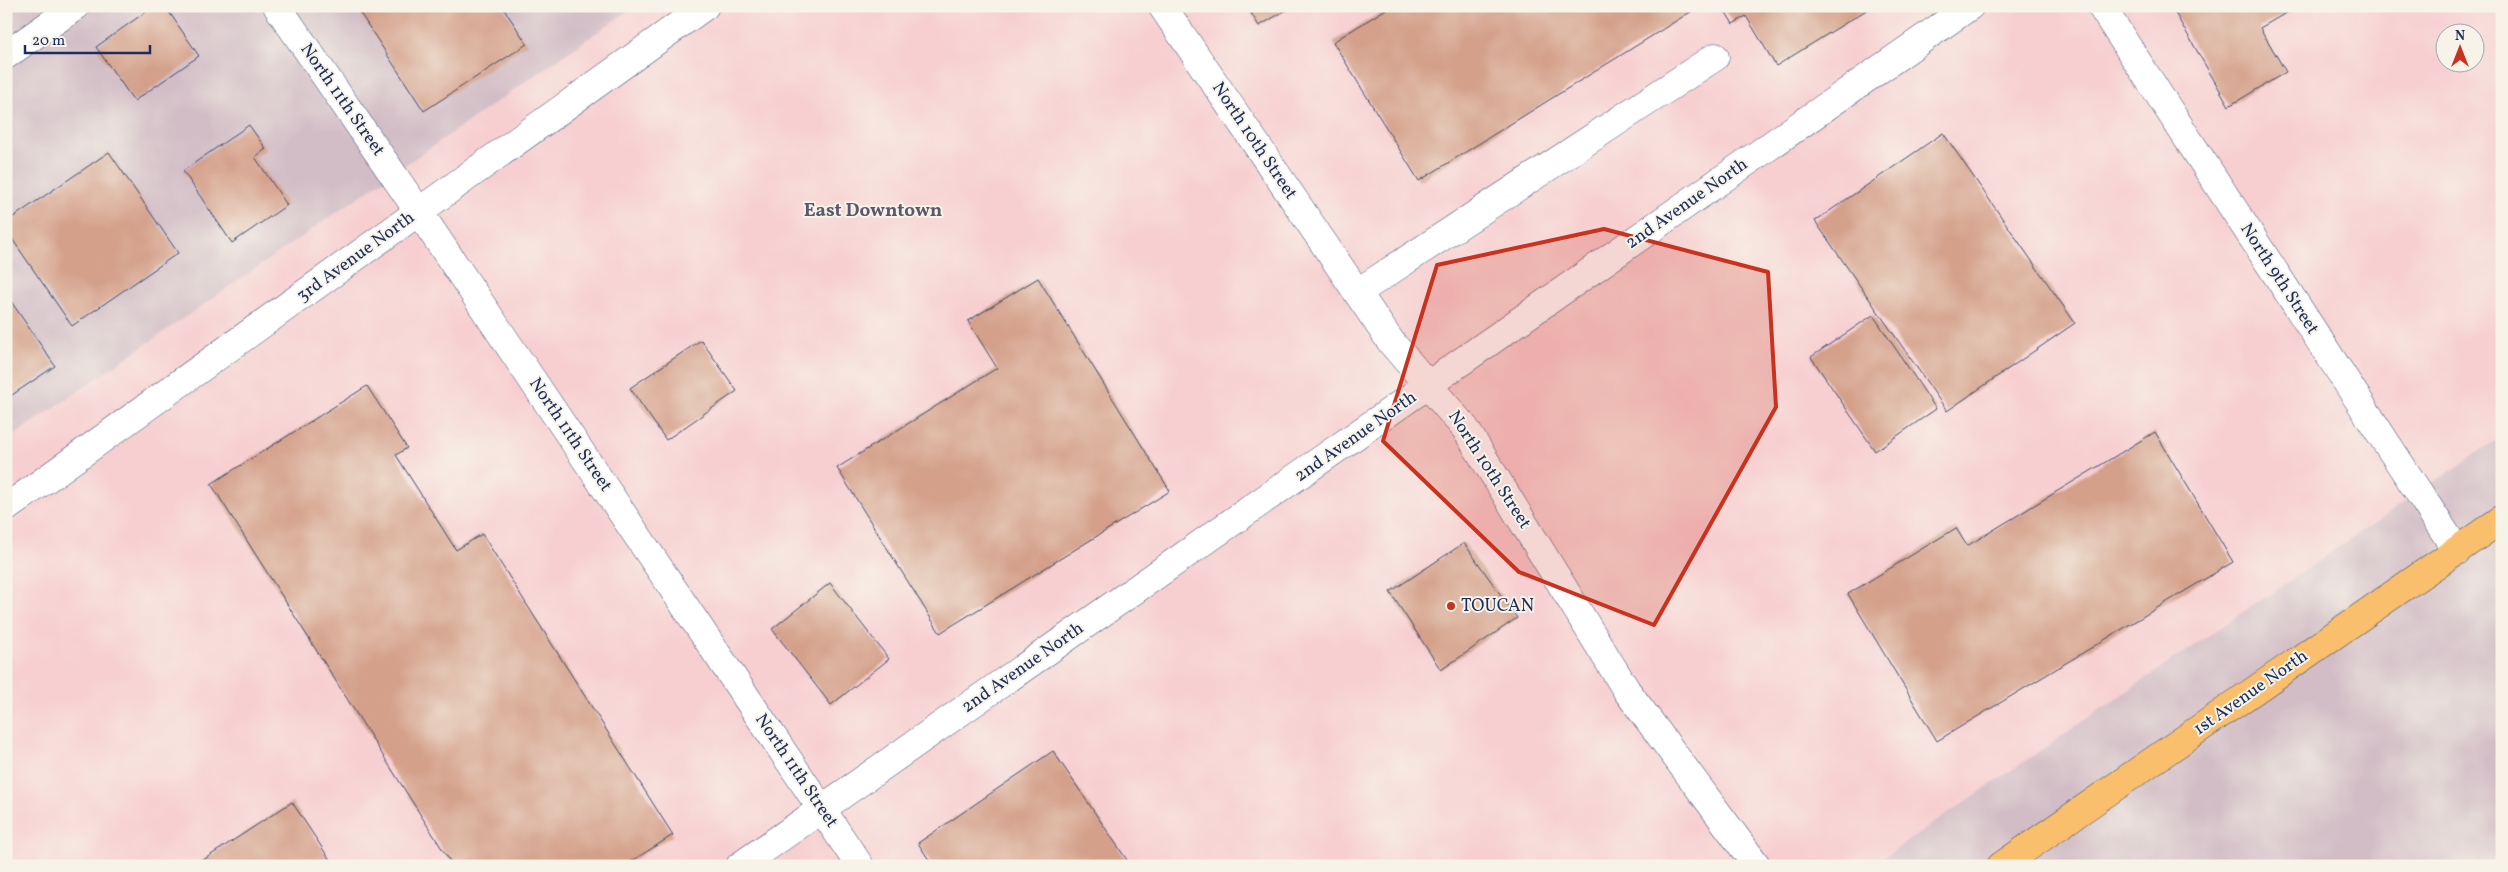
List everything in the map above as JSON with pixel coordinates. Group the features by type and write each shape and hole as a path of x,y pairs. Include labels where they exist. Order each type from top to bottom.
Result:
{"main road":[{"name":"1st Avenue North","path":"2000,866 2502,519"}],"street":[{"path":"6,55 76,6"},
{"name":"North 11th Street","path":"277,6 419,212 860,866"},
{"name":"3rd Avenue North","path":"6,508 704,6"},
{"name":"North 10th Street","path":"1162,6 1391,342 1465,428 1627,691 1757,866"},
{"name":"2nd Avenue North","path":"740,866 1430,386 1970,6"},
{"name":"North 9th Street","path":"2101,6 2457,551"},
{"path":"1358,292 1715,57"}],"highlighted area":[{"path":"1604,229 1768,272 1776,407 1654,625 1519,572 1383,441 1437,265"}],"shaded area":[{"path":"6,6 635,6 6,441"},
{"path":"608,6 2502,6 2502,431 2493,442 1894,866 6,866 6,436"},
{"path":"2502,438 2502,866 1871,866 2493,442"}],"building":[{"path":"154,6 165,6 199,56 134,101 96,47"},
{"path":"364,6 502,6 527,44 424,111 358,10"},
{"path":"1247,6 1293,6 1259,26"},
{"path":"1391,6 1700,6 1419,181 1333,42"},
{"path":"1722,6 1873,6 1776,66 1746,16 1733,24"},
{"path":"2171,6 2298,6 2260,28 2286,72 2229,106"},
{"path":"249,125 266,149 255,157 287,205 232,243 183,171"},
{"path":"1943,133 2075,323 1947,411 1815,221"},
{"path":"109,152 178,253 72,326 6,230 6,222"},
{"path":"1038,278 1170,491 940,633 837,468 997,368 968,321"},
{"path":"6,294 55,366 6,399"},
{"path":"1873,315 1936,409 1875,451 1811,357"},
{"path":"701,340 737,391 666,440 630,388"},
{"path":"367,386 407,448 396,455 456,550 482,534 673,835 624,866 453,866 211,484"},
{"path":"2155,432 2233,562 1937,741 1848,594 1956,528 1967,546"},
{"path":"1464,543 1517,618 1441,670 1390,592"},
{"path":"830,583 889,659 831,705 772,629"},
{"path":"1053,751 1127,860 1118,866 933,866 918,843"},
{"path":"292,802 334,866 194,866"}],"place":[{"name":"TOUCAN","path":"1451,606"}],"district":[{"name":"East Downtown","path":"873,211"}]}
